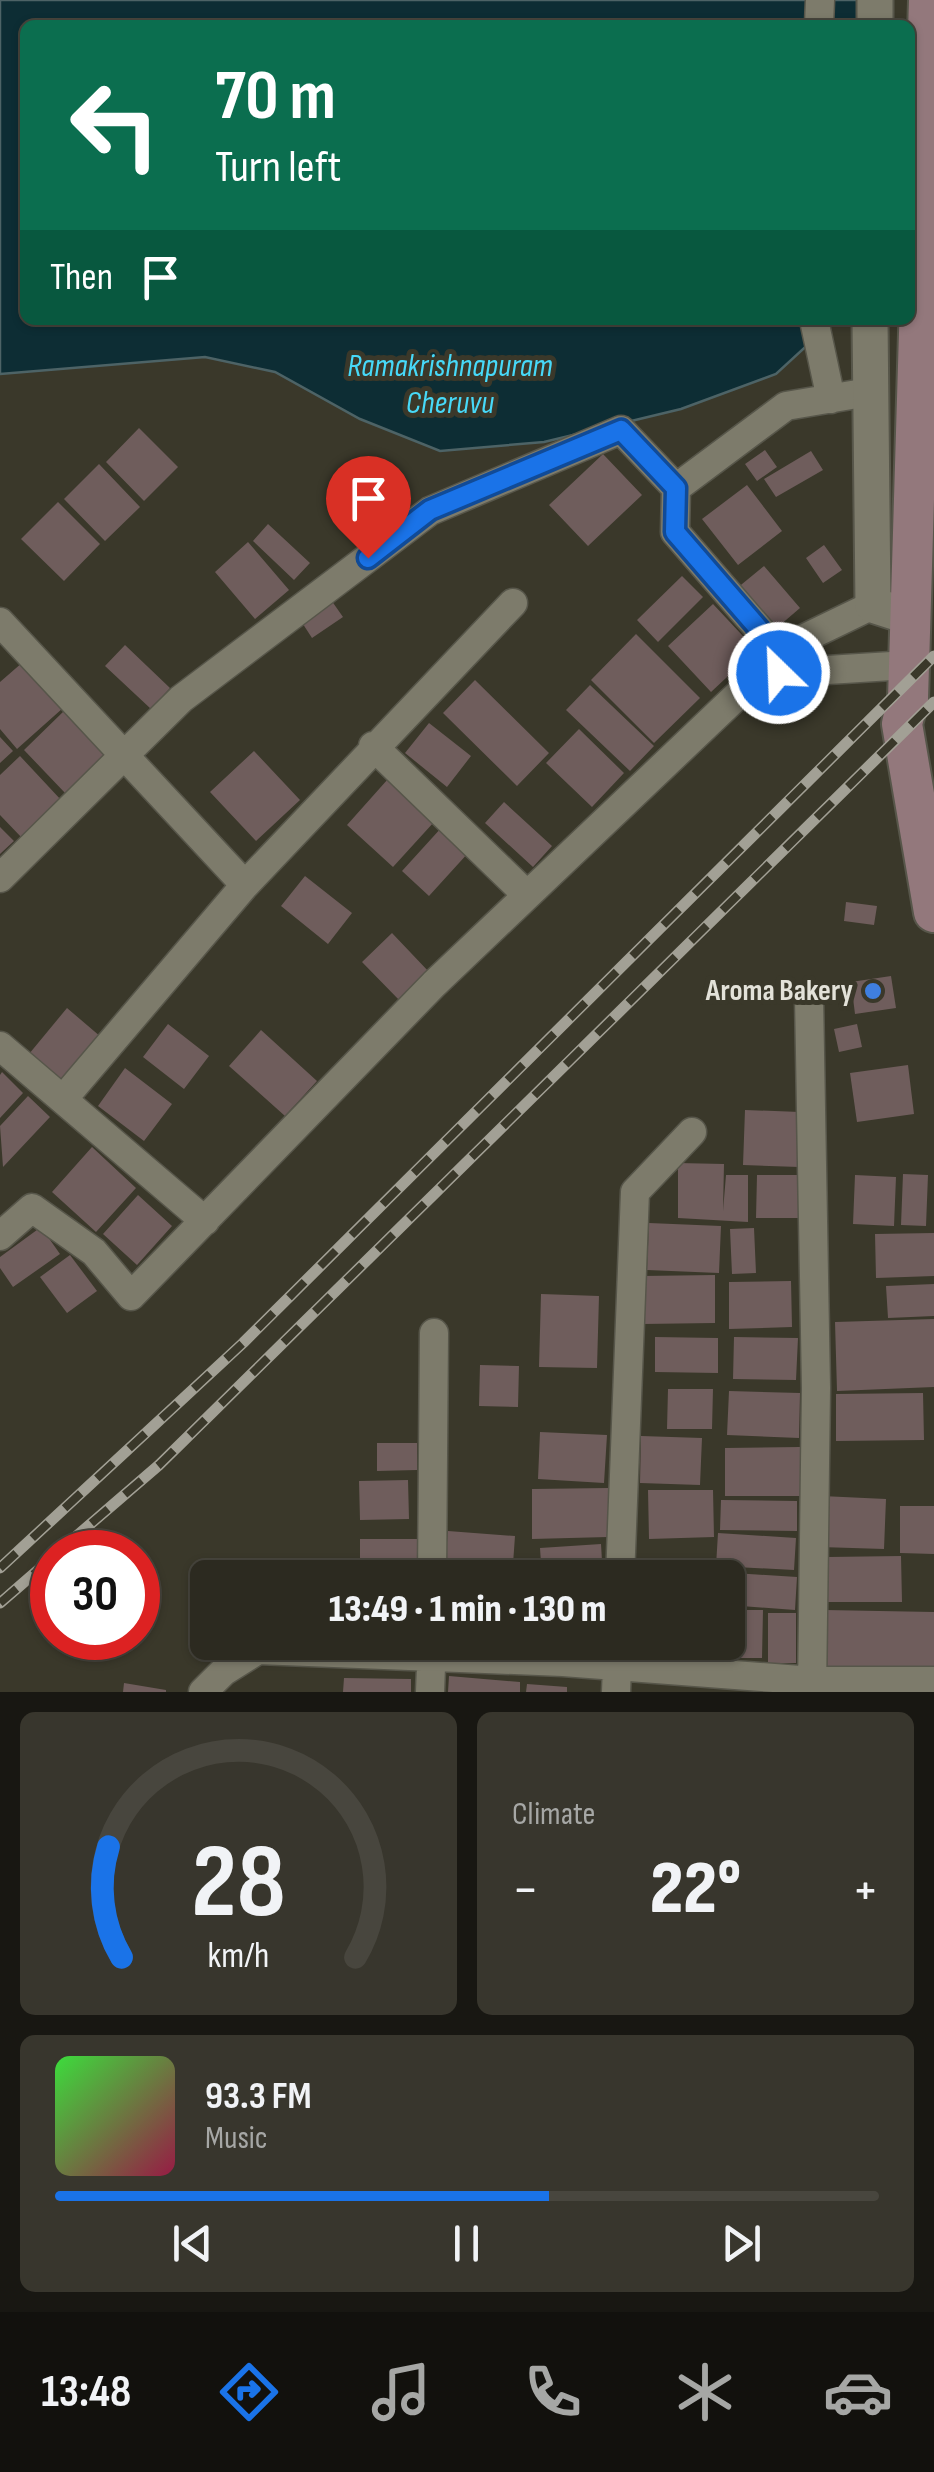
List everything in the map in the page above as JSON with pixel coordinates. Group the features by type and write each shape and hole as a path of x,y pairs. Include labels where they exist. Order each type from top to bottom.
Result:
{"main road":[{"path":"928,0 923,562 891,611 934,776"},
{"path":"908,682 902,724 934,912"}],"street":[{"path":"815,325 831,399"},
{"path":"0,1236 32,1208 94,1252 132,1296 526,894 742,690 779,662 891,611 869,392 870,325"},
{"path":"676,488 786,406 869,392"},
{"path":"0,878 182,699 430,510 621,430 676,488 675,532 779,662 908,682"},
{"path":"64,1098 246,884 513,602"},
{"path":"4,634 246,884"},
{"path":"373,746 526,894"},
{"path":"808,998 816,1388 813,1687"},
{"path":"0,1046 205,1221"},
{"path":"621,1560 634,1192 692,1132"},
{"path":"432,1560 434,1333"},
{"path":"204,1692 222,1672 242,1660"},
{"path":"430,1692 432,1660"},
{"path":"541,1660 813,1687 934,1681"}],"water":[{"name":"Ramakrishnapuram Cheruvu","path":"0,0 866,0 865,20 20,20 20,325 822,325 813,340 776,374 681,409 544,442 440,451 360,419 275,372 205,357 0,374"}],"building":[{"path":"139,428 178,467 144,501 106,462"},
{"path":"765,450 777,467 757,481 745,464"},
{"path":"811,451 823,470 776,497 764,479"},
{"path":"603,454 642,495 588,546 549,505"},
{"path":"99,464 140,507 105,541 64,499"},
{"path":"747,485 782,531 738,565 702,519"},
{"path":"58,502 100,544 64,581 21,539"},
{"path":"268,524 310,563 294,580 253,541"},
{"path":"248,542 289,590 255,619 215,572"},
{"path":"824,545 842,570 823,583 806,558"},
{"path":"764,566 800,608 772,632 736,589"},
{"path":"682,576 703,597 658,642 637,620"},
{"path":"329,597 343,617 312,638 299,618"},
{"path":"713,604 756,650 711,692 668,646"},
{"path":"636,634 700,698 654,743 591,680"},
{"path":"125,645 170,688 151,709 105,666"},
{"path":"23,662 63,708 17,749 0,729 0,682"},
{"path":"475,680 549,753 517,786 443,713"},
{"path":"590,685 654,746 630,771 566,710"},
{"path":"65,710 108,754 66,794 24,750"},
{"path":"429,723 471,756 447,787 405,753"},
{"path":"579,729 624,773 592,807 546,763"},
{"path":"0,737 13,751 0,763"},
{"path":"254,751 300,800 256,841 210,792"},
{"path":"20,756 62,801 22,838 0,815 0,775"},
{"path":"388,779 434,822 393,867 347,825"},
{"path":"504,802 552,846 533,867 485,823"},
{"path":"0,827 14,841 0,854"},
{"path":"442,827 469,852 429,896 402,871"},
{"path":"305,876 352,913 328,944 281,906"},
{"path":"846,902 877,906 874,925 844,921"},
{"path":"392,933 430,973 401,1002 362,962"},
{"path":"891,976 896,1008 855,1014 851,982"},
{"path":"67,1008 101,1037 63,1083 29,1054"},
{"path":"168,1024 209,1056 184,1089 143,1057"},
{"path":"857,1024 862,1047 839,1052 834,1029"},
{"path":"261,1030 317,1081 285,1116 229,1066"},
{"path":"908,1065 914,1114 857,1122 850,1073"},
{"path":"125,1068 172,1104 144,1141 98,1106"},
{"path":"2,1072 23,1093 0,1118 0,1075"},
{"path":"28,1096 50,1117 3,1167 0,1126"},
{"path":"745,1110 800,1112 799,1167 743,1165"},
{"path":"92,1147 136,1188 96,1232 52,1192"},
{"path":"678,1163 724,1164 723,1211 726,1175 748,1175 748,1222 678,1218"},
{"path":"903,1174 928,1175 926,1226 901,1225"},
{"path":"757,1175 800,1175 799,1218 756,1218"},
{"path":"855,1175 896,1177 894,1226 853,1224"},
{"path":"138,1195 172,1226 137,1265 103,1234"},
{"path":"649,1223 721,1226 719,1273 647,1270"},
{"path":"41,1227 60,1254 13,1287 0,1268 0,1257"},
{"path":"754,1228 756,1273 732,1274 730,1229"},
{"path":"934,1233 934,1276 876,1278 875,1234"},
{"path":"70,1255 97,1291 67,1313 40,1277"},
{"path":"715,1275 715,1323 642,1324 642,1276"},
{"path":"791,1281 792,1327 729,1329 729,1282"},
{"path":"934,1284 934,1316 888,1318 886,1286"},
{"path":"541,1294 599,1296 597,1368 539,1367"},
{"path":"934,1319 934,1387 837,1391 835,1322"},
{"path":"655,1337 718,1338 718,1373 655,1372"},
{"path":"734,1337 798,1338 796,1380 733,1379"},
{"path":"480,1365 519,1366 518,1407 479,1406"},
{"path":"668,1389 713,1389 712,1429 667,1429"},
{"path":"729,1391 800,1393 799,1438 727,1435"},
{"path":"923,1393 924,1440 836,1441 836,1394"},
{"path":"540,1432 607,1435 604,1483 538,1479"},
{"path":"641,1436 702,1438 700,1485 640,1483"},
{"path":"377,1443 417,1443 417,1470 377,1471"},
{"path":"800,1447 800,1496 725,1496 725,1448"},
{"path":"408,1480 409,1519 360,1520 359,1481"},
{"path":"608,1488 608,1537 532,1539 532,1489"},
{"path":"648,1490 713,1490 714,1537 649,1539"},
{"path":"822,1496 886,1499 884,1549 820,1547"},
{"path":"721,1500 797,1501 797,1531 720,1530"},
{"path":"900,1506 934,1506 934,1554 900,1553"},
{"path":"448,1531 515,1536 513,1560 446,1560"},
{"path":"718,1533 796,1538 794,1570 745,1567 745,1560 716,1560"},
{"path":"360,1539 420,1539 419,1560 360,1560"},
{"path":"601,1544 602,1560 541,1560 540,1548"},
{"path":"901,1556 902,1602 828,1602 828,1557"},
{"path":"745,1574 797,1577 795,1610 745,1606"},
{"path":"745,1610 763,1610 762,1658 745,1658"},
{"path":"825,1610 934,1612 934,1672 824,1671"},
{"path":"768,1613 796,1613 796,1663 768,1663"},
{"path":"449,1676 520,1682 520,1692 448,1692"},
{"path":"344,1678 411,1679 411,1692 343,1692"},
{"path":"124,1683 166,1690 166,1692 123,1692"},
{"path":"527,1684 567,1687 567,1692 526,1692"}],"railway":[{"path":"0,1568 243,1343 934,656"},
{"path":"84,1530 159,1465 934,702"},
{"path":"0,1603 30,1577"}],"place":[{"name":"Aroma Bakery","path":"873,991"}],"route":[{"path":"368,558 430,510 621,430 676,488 675,532 778,651 779,673"}]}
